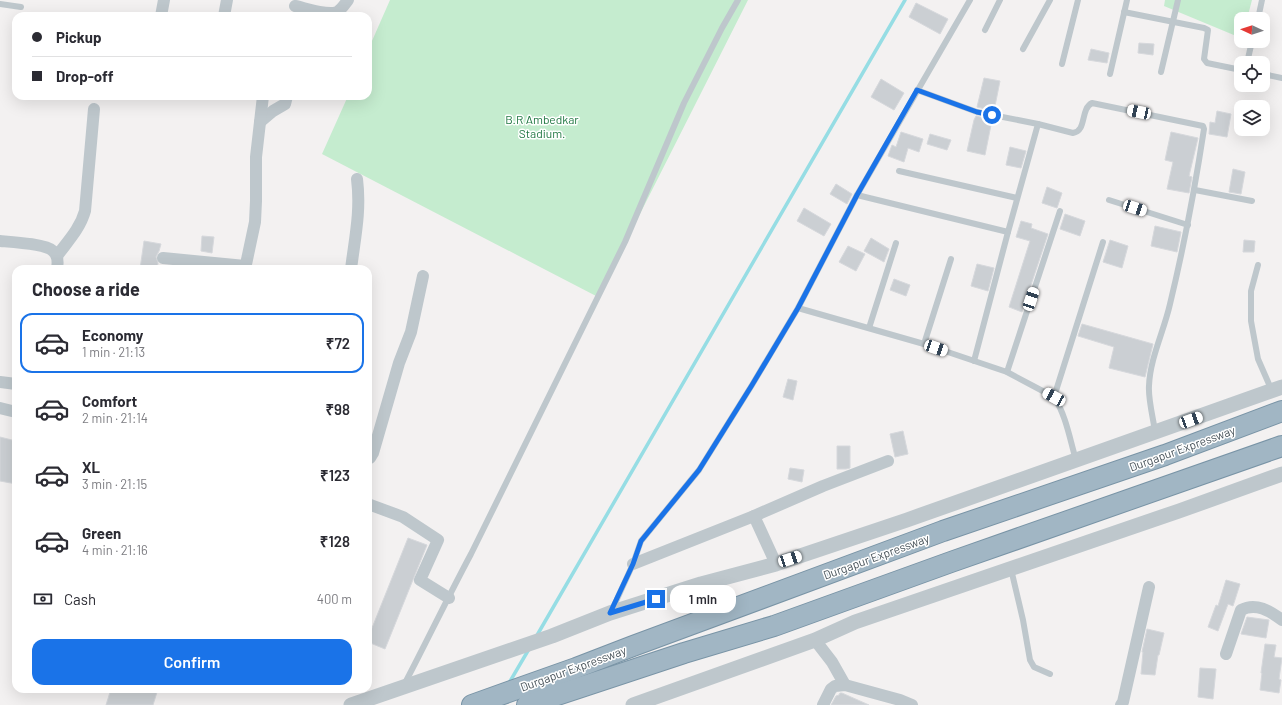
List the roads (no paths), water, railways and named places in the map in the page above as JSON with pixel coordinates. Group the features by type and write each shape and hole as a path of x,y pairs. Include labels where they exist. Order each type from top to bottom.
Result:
{"highway":[{"name":"Durgapur Expressway","path":"472,705 576,668 943,531 1165,455 1282,411"},
{"name":"Durgapur Expressway","path":"527,705 684,653 774,626 951,562 1282,446"}],"street":[{"path":"162,12 164,0"},
{"path":"225,12 227,0"},
{"path":"337,12 348,0"},
{"path":"295,7 324,12"},
{"path":"245,265 255,222 256,157 263,100"},
{"path":"260,122 273,110 285,104 286,100"},
{"path":"56,256 78,228 85,212 94,109"},
{"path":"352,265 359,213 357,178"},
{"path":"0,241 46,247 54,251 58,265"},
{"path":"163,258 195,265"},
{"path":"372,455 400,362 411,332 422,276"},
{"path":"0,382 12,384"},
{"path":"351,705 552,636 610,613 701,584 776,564 907,520 1277,389"},
{"path":"0,408 12,411"},
{"path":"633,564 888,461"},
{"path":"633,705 648,702 815,640 855,622 1282,474"},
{"path":"372,505 403,517 438,540 420,580 449,598"},
{"path":"754,516 776,564"},
{"path":"1121,705 1123,702 1149,587"},
{"path":"1226,654 1241,610 1248,606 1255,606 1271,611 1282,620"},
{"path":"815,640 832,662 845,685"},
{"path":"823,705 831,689 835,686 845,685 900,700 912,705"}],"lane":[{"path":"403,686 449,598 625,242 684,103 738,0"},
{"path":"610,613 633,564 641,541 699,470 752,385 798,308 857,195 970,0"},
{"path":"985,30 1000,0"},
{"path":"1023,49 1050,0"},
{"path":"1062,64 1078,0"},
{"path":"1110,74 1127,0"},
{"path":"1161,72 1178,0"},
{"path":"1259,12 1262,0"},
{"path":"0,4 21,7"},
{"path":"1124,12 1173,21 1208,30 1204,59 1207,63 1234,69"},
{"path":"1270,75 1282,78"},
{"path":"917,90 977,112 1038,124 1073,133 1077,133 1080,130 1086,108 1092,103 1203,126 1204,128 1195,190 1188,225 1170,306 1152,366 1149,387 1156,433"},
{"path":"974,361 1038,124"},
{"path":"899,171 1017,198"},
{"path":"1195,190 1252,201"},
{"path":"857,195 1008,232"},
{"path":"1108,200 1188,225"},
{"path":"1007,372 1060,211"},
{"path":"1054,397 1103,242"},
{"path":"869,328 896,243"},
{"path":"924,344 951,259"},
{"path":"1258,265 1251,291 1251,321 1258,359 1277,389"},
{"path":"798,308 924,344 1007,372 1054,397 1063,414 1076,460"},
{"path":"1011,569 1023,620 1030,660 1034,667 1050,674"}],"waterway":[{"path":"536,637 905,0"},
{"path":"509,683 529,649"}],"park label":[{"name":"B.R Ambedkar Stadium.","path":"542,126"}]}
